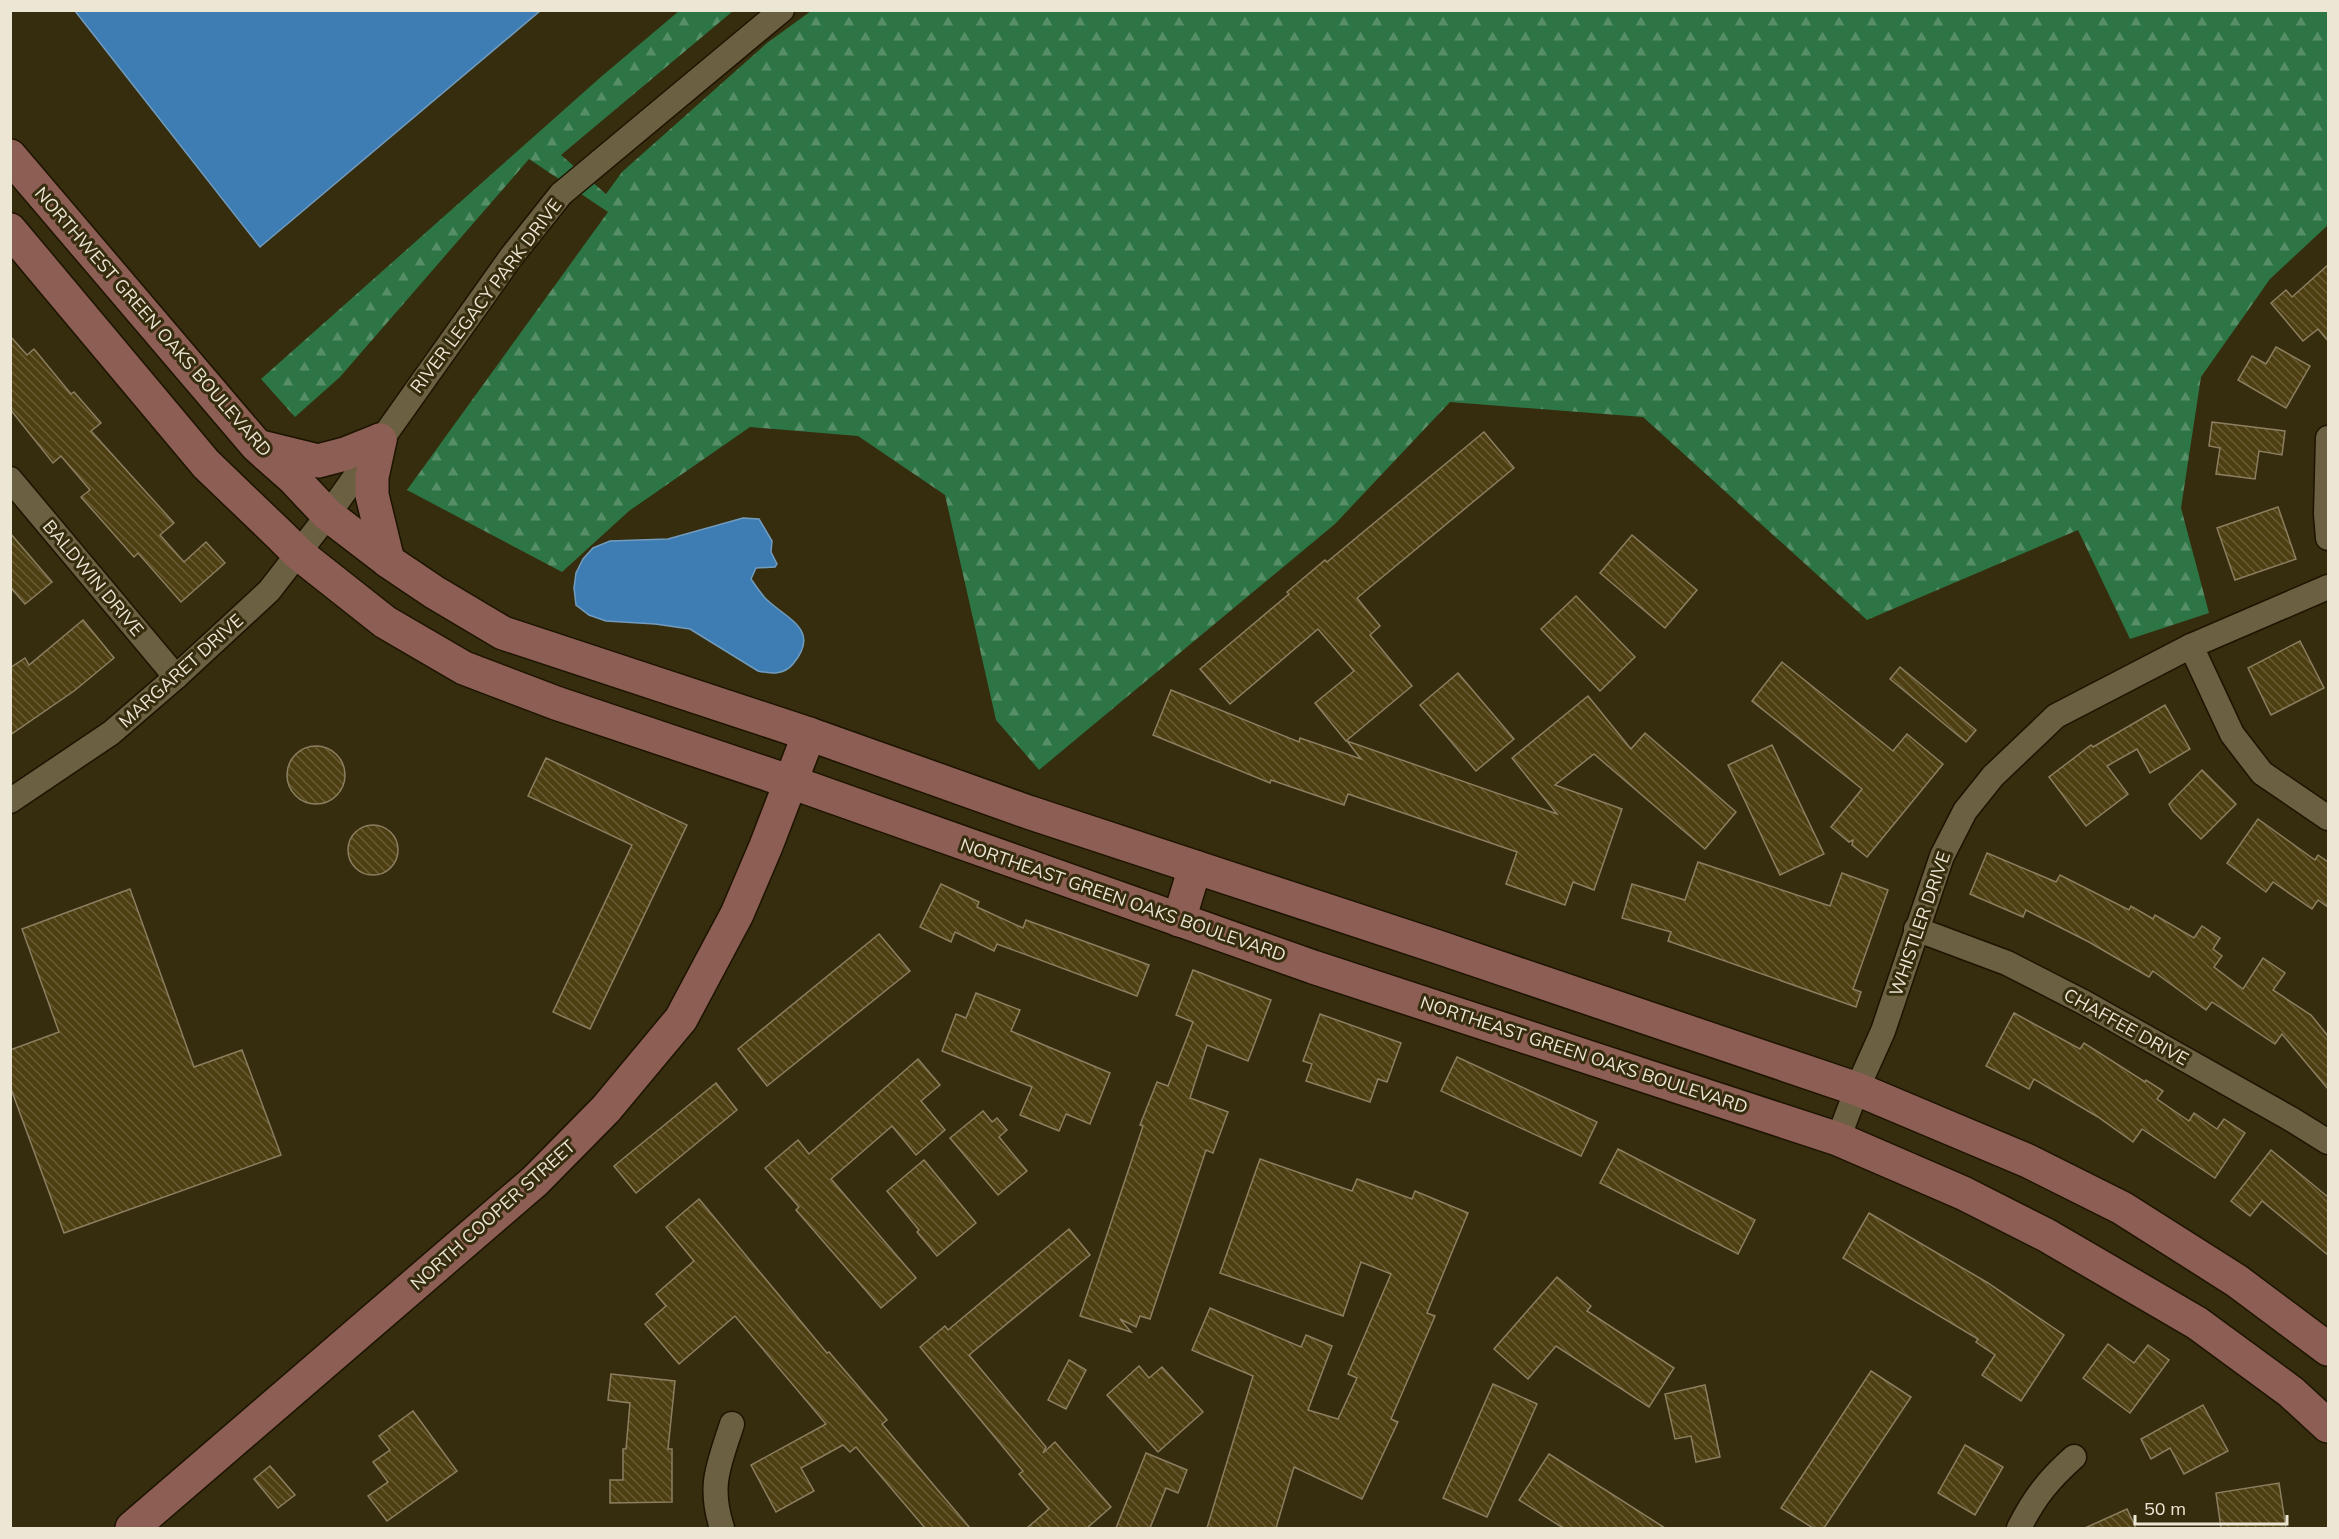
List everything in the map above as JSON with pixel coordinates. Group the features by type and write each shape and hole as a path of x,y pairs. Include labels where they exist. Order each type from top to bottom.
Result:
{"main road":[{"name":"NORTHWEST GREEN OAKS BOULEVARD","path":"10,156 257,446 328,515 388,561 434,592 503,633 810,734"},
{"path":"10,230 206,464 299,554 385,622 464,668 556,704 791,782"},
{"path":"257,446 318,460 345,454 381,440"},
{"path":"381,440 372,477 372,495 388,561"},
{"path":"810,734 1028,812 1435,946 1857,1089 2028,1161 2122,1208 2237,1281 2328,1349"},
{"name":"NORTH COOPER STREET","path":"132,1528 535,1181 606,1109 681,1019 738,914 810,734"},
{"name":"NORTHEAST GREEN OAKS BOULEVARD","path":"791,782 1313,967 1838,1139 1963,1193 2046,1235 2197,1323 2291,1392 2328,1426"},
{"path":"1179,920 1195,867"}],"street":[{"name":"RIVER LEGACY PARK DRIVE","path":"328,515 511,257 561,194 782,10"},
{"path":"2328,438 2326,514 2328,538"},
{"name":"BALDWIN DRIVE","path":"10,479 176,677"},
{"name":"MARGARET DRIVE","path":"10,801 111,733 176,677 269,591 328,515"},
{"name":"WHISTLER DRIVE","path":"1838,1139 1883,1031 1942,856 1965,812 1993,776 2056,716 2191,646 2328,587"},
{"path":"2191,646 2232,734 2262,773 2328,818"},
{"name":"CHAFFEE DRIVE","path":"1916,928 2007,963 2076,998 2328,1142"},
{"path":"722,1528 714,1494 715,1477 732,1424"},
{"path":"2019,1528 2027,1512 2052,1476 2074,1457"}],"green space":[{"path":"679,11 733,11 561,155 606,194 622,172 767,43 811,11 2328,11 2328,225 2270,279 2201,377 2181,508 2209,613 2130,639 2078,530 1867,620 1643,417 1450,402 1335,524 1039,770 996,720 945,495 858,436 750,427 629,511 562,572 407,490 608,212 529,159 340,377 295,417 261,379 602,76"}],"water":[{"path":"75,11 540,11 260,247"},
{"path":"743,518 759,519 772,541 771,552 777,564 775,567 756,568 751,579 765,598 791,619 802,633 804,642 801,652 786,670 772,673 758,671 690,629 606,621 589,615 576,605 574,588 576,573 583,559 593,548 610,541 668,539"}],"building":[{"path":"2328,265 2328,341 2318,329 2303,341 2271,303 2286,290 2292,297"},
{"path":"10,336 27,355 34,349 71,394 74,392 101,423 91,431 174,523 160,535 184,562 206,542 225,563 181,602 138,553 134,557 81,497 90,490 61,456 53,463 10,409"},
{"path":"2276,347 2310,366 2286,408 2238,380 2252,356 2266,364"},
{"path":"2212,422 2285,431 2282,455 2259,451 2255,479 2216,474 2220,448 2209,446"},
{"path":"1484,432 1514,468 1357,598 1380,626 1370,635 1412,686 1346,741 1315,703 1354,671 1318,629 1230,704 1200,669 1289,594 1287,592 1325,560 1327,562"},
{"path":"2278,507 2296,559 2235,580 2217,528"},
{"path":"10,533 52,582 25,604 10,587"},
{"path":"1632,535 1697,590 1665,628 1600,573"},
{"path":"1576,596 1635,657 1600,691 1541,629"},
{"path":"83,620 114,658 74,691 10,735 10,668 25,658 29,665"},
{"path":"2300,641 2324,688 2271,715 2248,668"},
{"path":"1782,662 1893,751 1907,734 1943,764 1867,857 1852,845 1853,840 1849,842 1831,827 1862,789 1752,701"},
{"path":"1900,667 1976,730 1966,742 1890,679"},
{"path":"1458,673 1514,739 1476,771 1420,705"},
{"path":"1171,690 1299,742 1300,738 1361,759 1347,741 1557,814 1512,758 1588,696 1631,749 1645,733 1736,812 1705,849 1594,754 1555,785 1622,809 1594,890 1573,882 1565,905 1506,884 1517,852 1348,794 1344,805 1271,780 1270,783 1153,735"},
{"path":"2165,705 2190,749 2150,773 2137,749 2107,766 2128,794 2086,826 2049,777 2091,745 2093,747"},
{"path":"1772,745 1824,854 1780,875 1728,765"},
{"path":"310,746 322,746 337,754 345,769 345,781 337,796 322,804 310,804 295,796 287,781 287,769 295,754"},
{"path":"546,758 687,825 590,1029 553,1012 632,845 528,796"},
{"path":"2202,770 2236,804 2201,839 2169,804"},
{"path":"2258,819 2315,860 2318,855 2328,862 2328,907 2318,900 2312,909 2273,882 2266,892 2227,863"},
{"path":"368,825 378,825 391,832 398,845 398,855 391,868 378,875 368,875 359,871 352,864 348,855 348,845 352,836 359,829"},
{"path":"1987,853 2056,882 2060,875 2129,910 2131,906 2153,919 2155,915 2194,938 2202,926 2220,938 2213,949 2222,956 2214,967 2243,989 2263,958 2285,973 2273,990 2311,1015 2328,1036 2328,1089 2282,1034 2275,1044 2212,1002 2206,1010 2153,971 2149,977 2089,942 2026,910 2023,917 1970,894"},
{"path":"1698,862 1830,906 1842,873 1888,890 1853,989 1861,992 1856,1007 1668,941 1671,932 1622,918 1632,884 1685,900"},
{"path":"941,884 979,902 977,907 1023,928 1026,920 1149,965 1137,996 997,944 994,951 955,932 951,942 920,927"},
{"path":"130,889 194,1067 242,1050 281,1155 64,1233 10,1086 10,1050 59,1032 22,929"},
{"path":"879,934 910,971 767,1086 738,1049"},
{"path":"1193,970 1271,1000 1248,1061 1207,1045 1190,1098 1228,1112 1213,1153 1206,1150 1150,1319 1140,1316 1136,1327 1120,1319 1131,1332 1080,1316 1143,1126 1140,1125 1157,1082 1168,1086 1193,1022 1176,1015"},
{"path":"976,993 1020,1010 1011,1031 1110,1073 1090,1124 1066,1114 1059,1131 1020,1115 1032,1087 942,1051 956,1014 966,1018"},
{"path":"2014,1013 2080,1049 2084,1043 2145,1082 2146,1080 2163,1091 2157,1099 2189,1121 2194,1113 2217,1129 2224,1119 2245,1133 2215,1178 2142,1129 2133,1142 2098,1117 2034,1079 2029,1089 1986,1066"},
{"path":"1320,1014 1401,1043 1387,1082 1378,1079 1370,1102 1306,1081 1312,1064 1303,1061"},
{"path":"1457,1057 1597,1122 1581,1156 1441,1091"},
{"path":"918,1059 940,1085 921,1101 945,1130 916,1155 892,1126 831,1179 916,1278 881,1308 796,1210 799,1207 765,1168 798,1140 809,1154"},
{"path":"716,1083 737,1110 636,1193 614,1166"},
{"path":"983,1111 992,1122 997,1118 1007,1130 999,1137 1027,1171 998,1195 950,1138"},
{"path":"1618,1149 1755,1220 1738,1254 1600,1183"},
{"path":"2271,1150 2328,1197 2328,1255 2262,1201 2250,1216 2231,1201"},
{"path":"1260,1159 1352,1191 1357,1179 1412,1199 1415,1191 1468,1213 1427,1313 1435,1316 1391,1419 1398,1422 1362,1499 1294,1467 1276,1528 1207,1528 1253,1376 1192,1350 1210,1308 1301,1347 1306,1335 1332,1346 1308,1410 1338,1419 1357,1378 1348,1374 1391,1274 1361,1262 1343,1316 1220,1273"},
{"path":"924,1160 976,1223 937,1256 887,1191"},
{"path":"699,1199 827,1353 829,1352 887,1420 882,1424 970,1528 925,1528 856,1447 850,1452 843,1445 801,1468 814,1491 776,1512 751,1465 826,1424 735,1316 679,1364 645,1324 666,1306 656,1294 694,1261 666,1227"},
{"path":"1869,1213 1988,1283 2064,1335 2021,1401 1982,1375 1995,1355 1976,1342 1978,1339 1843,1258"},
{"path":"1069,1229 1090,1255 969,1355 1046,1447 1043,1453 1055,1442 1111,1507 1087,1528 1027,1528 1049,1509 1019,1474 1023,1471 920,1347 945,1326 948,1330"},
{"path":"1557,1277 1591,1306 1587,1311 1674,1368 1649,1407 1556,1346 1528,1379 1494,1349"},
{"path":"2108,1344 2134,1363 2148,1345 2169,1360 2130,1413 2083,1378"},
{"path":"1069,1360 1086,1370 1066,1409 1048,1400"},
{"path":"1139,1366 1149,1378 1162,1367 1203,1412 1158,1452 1107,1395"},
{"path":"1871,1371 1911,1397 1824,1528 1813,1528 1781,1508"},
{"path":"611,1374 675,1381 668,1449 672,1449 672,1502 610,1503 610,1480 623,1480 623,1449 626,1449 630,1403 608,1400"},
{"path":"1493,1384 1537,1404 1487,1517 1443,1498"},
{"path":"1705,1385 1720,1457 1696,1462 1691,1436 1675,1439 1665,1394"},
{"path":"2203,1405 2228,1451 2184,1474 2170,1448 2151,1459 2141,1439"},
{"path":"413,1411 457,1471 387,1521 368,1496 388,1482 373,1462 390,1450 379,1436"},
{"path":"1965,1445 2003,1467 1975,1515 1938,1493"},
{"path":"1146,1453 1187,1470 1178,1493 1166,1488 1150,1528 1116,1528"},
{"path":"1549,1454 1665,1528 1563,1528 1519,1500"},
{"path":"270,1466 295,1495 278,1508 254,1479"},
{"path":"2279,1483 2286,1528 2221,1528 2216,1493"},
{"path":"2127,1509 2136,1528 2085,1528"}]}
